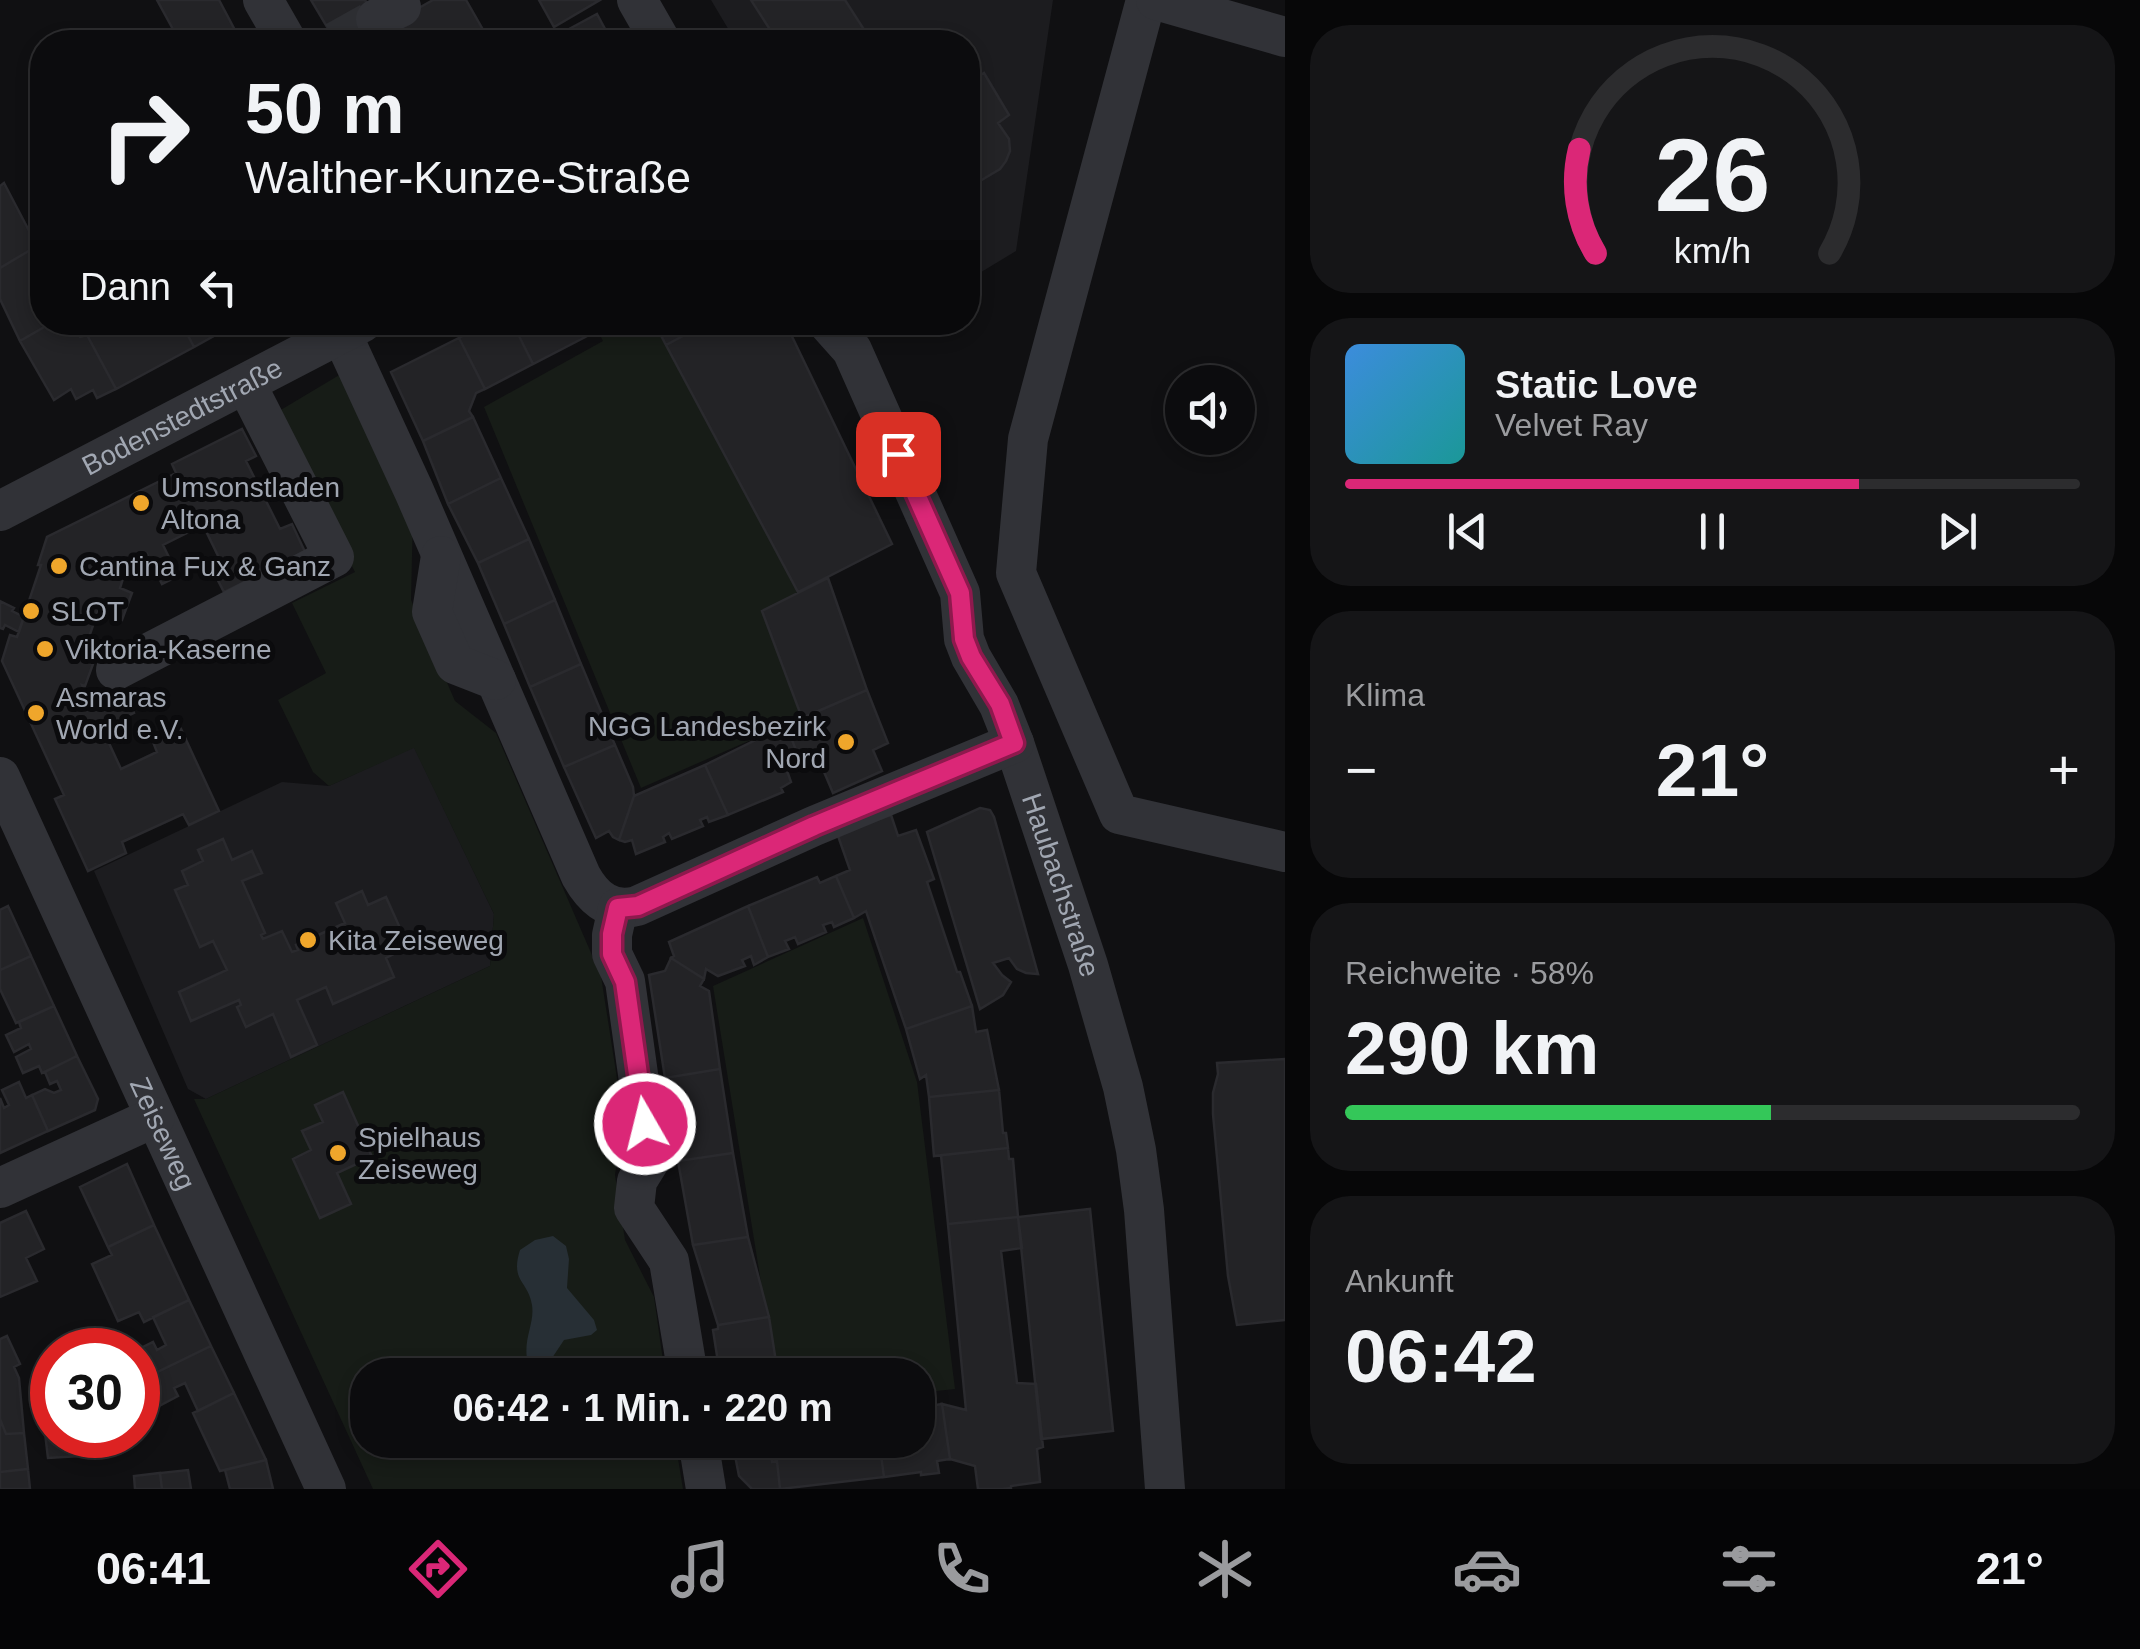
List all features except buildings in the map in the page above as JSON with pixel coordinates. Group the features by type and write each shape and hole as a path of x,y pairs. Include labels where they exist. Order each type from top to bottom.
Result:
{"street":[{"path":"263,0 280,30"},
{"path":"637,0 655,30"},
{"path":"1146,0 1028,439 1016,573 1119,814 1285,852"},
{"path":"1156,0 1285,37"},
{"name":"Bodenstedtstraße","path":"0,511 340,335"},
{"path":"354,335 441,556 581,876 600,901 618,908 638,906 814,826 1014,743"},
{"name":"Haubachstraße","path":"838,335 852,350 960,593 964,639 1000,704 1014,743 1088,965 1123,1088 1144,1210 1165,1489"},
{"path":"116,670 334,557 246,384"},
{"name":"Zeiseweg","path":"0,777 326,1489"},
{"path":"618,908 612,954 625,982 650,1160 637,1181 634,1208 669,1261 685,1358"},
{"path":"0,1188 155,1118"},
{"path":"701,1458 706,1489"}],"shaded area":[{"path":"711,0 1053,0 1016,251 980,273 980,30 729,30"},
{"path":"600,335 661,335 798,592 763,611 801,718 641,788 484,407 603,341"},
{"path":"346,371 413,513 411,600 455,701 496,733 601,976 623,1117 615,1175 625,1240 654,1297 663,1358 350,1358 350,1439 194,1099 206,1099 490,966 494,914 414,748 329,786 313,772 278,700 326,673 292,603 355,572 274,414"},
{"name":"Kita Zeiseweg","path":"414,747 494,914 490,966 206,1099 188,1089 94,871 282,782 329,786"},
{"path":"863,918 917,1082 955,1389 935,1391 935,1358 773,1358 713,986"},
{"path":"553,1236 566,1246 567,1288 594,1320 597,1330 591,1335 564,1340 552,1358 527,1358 532,1305 518,1275 517,1261 520,1250 535,1240"},
{"path":"359,1458 678,1458 683,1489 373,1489"}],"tunnel":[{"path":"356,30 376,19"}],"place":[{"name":"Umsonstladen Altona","path":"141,503"},
{"name":"Cantina Fux & Ganz","path":"59,566"},
{"name":"SLOT","path":"31,611"},
{"name":"Viktoria-Kaserne","path":"45,649"},
{"name":"Asmaras World e.V.","path":"36,713"},
{"name":"NGG Landesbezirk Nord","path":"846,742"},
{"name":"Kita Zeiseweg","path":"308,940"},
{"name":"Spielhaus Zeiseweg","path":"338,1153"}],"route":[{"path":"645,1124 625,982 612,954 618,908 638,906 814,826 1014,743 1000,704 971,657 964,639 960,593 898,454"}]}
